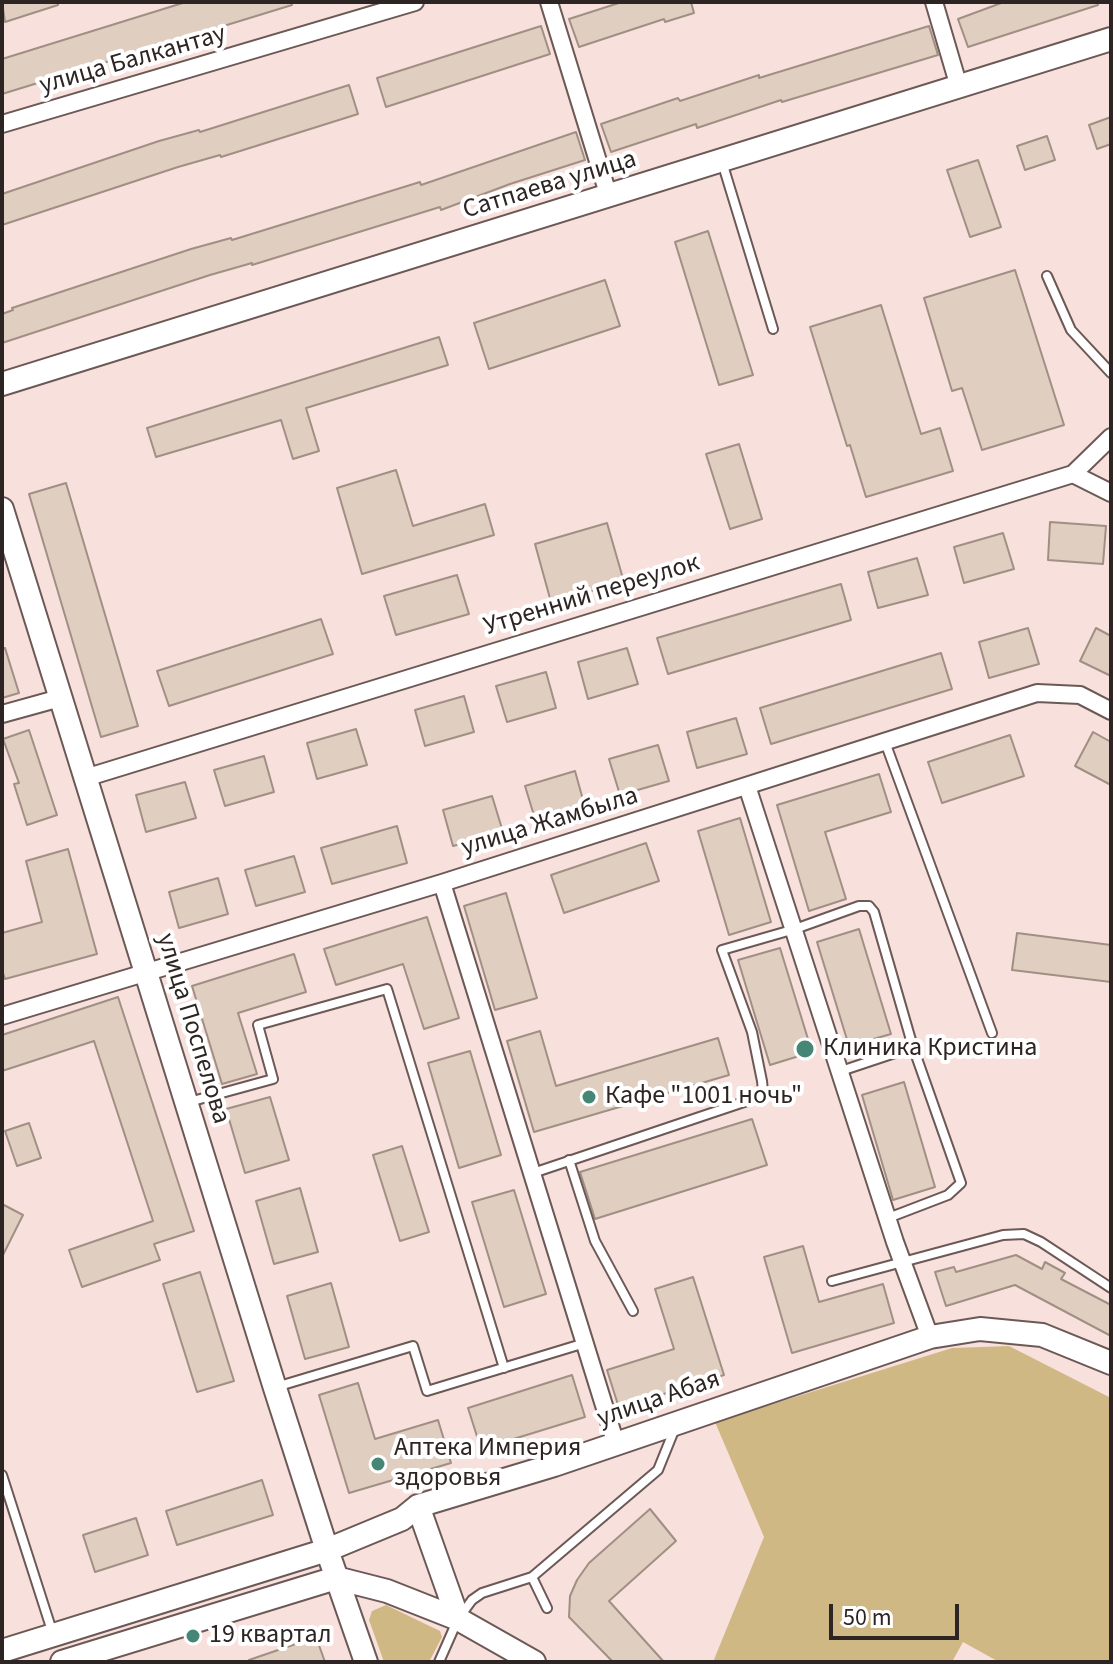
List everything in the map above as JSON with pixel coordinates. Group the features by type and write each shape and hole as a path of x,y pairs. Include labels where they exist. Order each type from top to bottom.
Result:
{"street":[{"name":"улица Балкантау","path":"2,124 415,2"},
{"path":"549,2 609,197"},
{"path":"934,2 959,87"},
{"name":"Сатпаева улица","path":"3,386 1111,39"},
{"path":"1111,437 1073,474 1111,493"},
{"name":"Утренний переулок","path":"85,778 1073,474"},
{"name":"улица Поспелова","path":"2,509 185,1103 332,1564"},
{"name":"улица Жамбыла","path":"2,1016 442,883 1037,693 1080,695 1111,711"},
{"path":"2,714 60,698"},
{"path":"747,786 902,1261 930,1337"},
{"path":"442,883 616,1444"},
{"name":"улица Абая","path":"62,1662 101,1656 332,1564 418,1506 677,1424 930,1337 980,1329 1042,1335 1111,1363"},
{"path":"418,1506 458,1619"},
{"path":"332,1564 387,1591 458,1619 527,1660"},
{"path":"332,1564 366,1662"},
{"name":"улица Абая","path":"2,1651 53,1634 332,1564"}],"lane":[{"path":"721,162 773,329"},
{"path":"1047,276 1071,330 1111,373"},
{"path":"885,742 992,1033"},
{"path":"533,1173 759,1097 763,1091 752,1032 722,950 859,906 869,906 874,912 913,1047 961,1183 948,1195 888,1218"},
{"path":"185,1103 273,1079 258,1025 387,989 504,1368"},
{"path":"841,1071 913,1047"},
{"path":"569,1160 595,1241 633,1311"},
{"path":"832,1281 1003,1235 1024,1234 1111,1288"},
{"path":"275,1388 413,1346 427,1391 586,1343"},
{"path":"439,1662 465,1607 482,1593 532,1577 658,1470 677,1424"},
{"path":"2,1475 53,1634"},
{"path":"532,1577 547,1608"}],"shaded area":[{"path":"1009,1346 1111,1398 1111,1662 999,1662 963,1642 952,1662 713,1662 764,1537 715,1422 952,1348"},
{"path":"386,1605 440,1631 442,1637 429,1662 384,1662 369,1620 372,1611"}],"building":[{"path":"2,2 58,2 58,5 5,22"},
{"path":"186,2 291,2 292,5 2,94 2,59"},
{"path":"622,2 691,2 694,13 665,22 664,19 579,47 569,19"},
{"path":"1004,2 1097,2 1098,5 968,47 958,19"},
{"path":"541,26 550,54 386,107 377,78"},
{"path":"929,26 938,55 781,100 697,128 696,124 611,152 601,124 678,98 680,101"},
{"path":"349,85 358,114 221,157 178,167 2,225 2,194 159,141 200,132"},
{"path":"1111,117 1111,144 1097,149 1089,125"},
{"path":"576,132 585,160 441,210 440,207 210,275 2,343 2,314 12,308 191,249 232,240 420,182 421,185"},
{"path":"1047,136 1055,160 1025,170 1017,146"},
{"path":"978,160 1001,227 970,237 947,170"},
{"path":"708,231 753,375 719,385 675,242"},
{"path":"1015,270 1064,425 982,450 962,388 952,391 924,298"},
{"path":"605,280 620,326 489,369 474,323"},
{"path":"881,305 921,434 940,428 953,471 866,497 810,327"},
{"path":"439,337 448,365 306,408 319,451 293,459 281,420 156,457 147,428"},
{"path":"739,444 762,519 730,529 706,454"},
{"path":"396,470 413,526 485,504 494,535 362,574 337,488"},
{"path":"66,483 138,726 101,737 29,494"},
{"path":"1050,522 1106,526 1103,564 1048,560"},
{"path":"607,523 624,582 551,602 535,544"},
{"path":"1003,533 1014,569 964,583 954,547"},
{"path":"917,558 928,595 878,608 868,572"},
{"path":"457,575 469,614 396,635 384,596"},
{"path":"841,584 851,620 668,674 657,638"},
{"path":"321,619 333,654 169,706 157,671"},
{"path":"1028,628 1039,664 989,678 979,642"},
{"path":"1096,628 1111,636 1111,676 1080,661"},
{"path":"5,648 19,693 2,698 2,649"},
{"path":"627,648 638,684 588,699 578,662"},
{"path":"941,653 952,689 771,744 760,708"},
{"path":"546,672 556,708 507,722 496,686"},
{"path":"464,696 474,732 425,746 415,710"},
{"path":"736,718 747,754 697,768 687,732"},
{"path":"356,729 367,765 317,779 307,743"},
{"path":"29,730 57,815 27,825 14,784 19,783 3,739"},
{"path":"1093,732 1111,742 1111,785 1075,766"},
{"path":"1010,735 1024,776 942,803 928,762"},
{"path":"658,745 669,781 620,795 609,759"},
{"path":"264,756 274,792 225,806 214,770"},
{"path":"575,771 585,807 536,822 525,786"},
{"path":"879,774 891,812 825,832 846,899 809,911 777,805"},
{"path":"185,782 196,818 146,832 136,795"},
{"path":"492,796 503,832 453,846 443,810"},
{"path":"740,818 771,922 729,935 698,831"},
{"path":"397,826 407,863 332,884 321,848"},
{"path":"646,843 659,881 564,913 551,875"},
{"path":"68,849 97,954 5,979 2,970 2,933 42,922 26,861"},
{"path":"294,856 305,892 256,906 245,870"},
{"path":"218,878 228,914 179,928 169,892"},
{"path":"506,893 537,998 495,1010 464,906"},
{"path":"427,917 459,1018 424,1029 403,964 336,985 324,949"},
{"path":"859,929 891,1034 849,1046 817,942"},
{"path":"1017,933 1111,945 1111,982 1012,970"},
{"path":"780,948 812,1052 770,1065 738,960"},
{"path":"294,954 306,992 238,1013 257,1074 222,1084 192,986"},
{"path":"118,997 194,1231 154,1244 160,1260 82,1287 69,1250 153,1221 94,1041 2,1071 2,1035"},
{"path":"540,1031 556,1086 718,1038 729,1075 534,1132 507,1041"},
{"path":"470,1051 501,1155 459,1168 428,1063"},
{"path":"904,1082 935,1187 893,1200 862,1095"},
{"path":"270,1097 289,1160 245,1173 226,1109"},
{"path":"752,1119 767,1165 595,1219 580,1172"},
{"path":"29,1123 41,1158 17,1166 5,1131"},
{"path":"402,1146 429,1232 400,1241 373,1155"},
{"path":"300,1188 318,1252 274,1264 256,1201"},
{"path":"514,1190 546,1294 504,1307 472,1202"},
{"path":"2,1204 23,1215 2,1257"},
{"path":"803,1246 819,1302 883,1284 894,1323 792,1353 764,1257"},
{"path":"1016,1255 1042,1269 1045,1262 1065,1273 1061,1279 1111,1305 1111,1336 1015,1285 946,1306 935,1272 954,1267 956,1272"},
{"path":"200,1272 234,1381 197,1392 163,1284"},
{"path":"693,1277 724,1375 619,1408 607,1370 674,1349 655,1289"},
{"path":"331,1283 349,1347 305,1359 287,1296"},
{"path":"572,1375 585,1417 481,1449 468,1408"},
{"path":"358,1383 375,1439 438,1420 451,1463 349,1493 319,1395"},
{"path":"262,1480 273,1515 177,1545 166,1511"},
{"path":"650,1509 676,1541 609,1601 664,1662 613,1662 569,1617 570,1596 589,1563"},
{"path":"136,1518 148,1555 95,1572 83,1535"},
{"path":"316,1637 325,1662 249,1660"}],"place":[{"name":"Клиника Кристина","path":"805,1049"},
{"name":"Кафе \"1001 ночь\"","path":"589,1097"},
{"name":"Аптека Империя здоровья","path":"378,1464"},
{"name":"19 квартал","path":"193,1636"}]}
